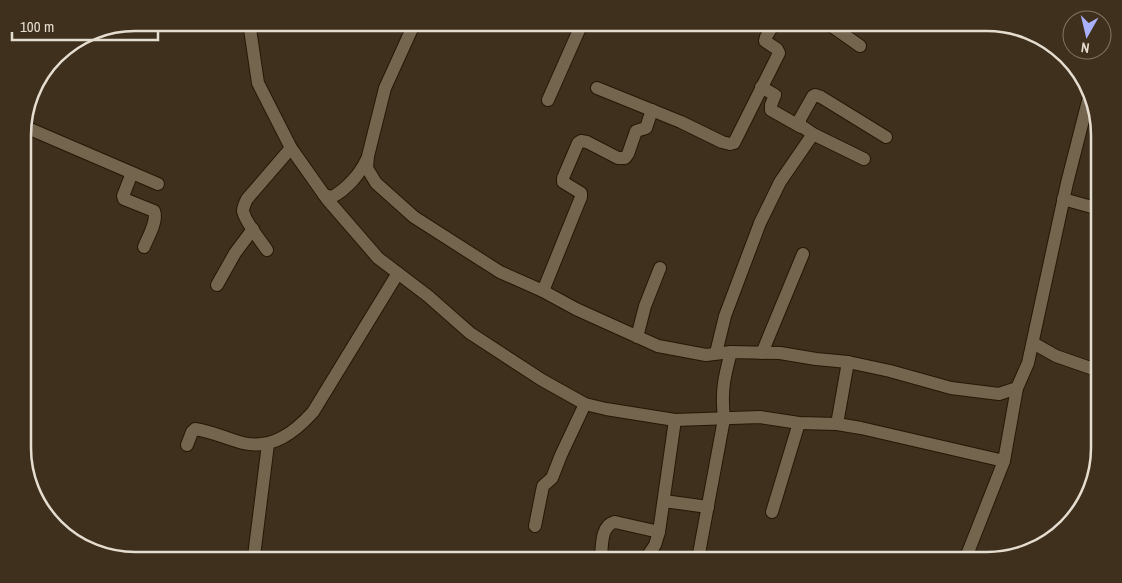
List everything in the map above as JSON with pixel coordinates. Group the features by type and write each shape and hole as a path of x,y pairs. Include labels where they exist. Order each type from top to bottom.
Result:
{"street":[{"path":"250,31 258,83 291,148 324,195 378,258 470,333 542,380 585,404 675,420 760,417 799,423 837,424 1004,461"},
{"path":"411,31 385,88 368,156 367,168 376,183 414,217 500,272 658,346 706,355 731,352 780,353 816,360 848,362 951,388 999,394 1017,388"},
{"path":"548,100 579,31"},
{"path":"597,88 681,122 722,142 734,143 779,53 777,49 765,41 770,31"},
{"path":"839,31 860,46"},
{"path":"761,87 775,95 770,105 772,110 864,159"},
{"path":"807,130 800,119 815,95 886,137"},
{"path":"968,552 1004,461 1017,388 1028,363 1063,199 1087,108"},
{"path":"543,291 581,197 581,193 563,182 578,143 581,141 587,142 618,158 625,158 635,132 638,129 644,130 646,128 652,110"},
{"path":"31,129 158,184"},
{"path":"716,354 725,316 760,223 807,130"},
{"path":"267,250 245,215 244,206 247,199 291,148"},
{"path":"324,195 332,197 339,194 361,171 368,156"},
{"path":"132,173 123,196 124,199 155,214 155,221 144,247"},
{"path":"1063,199 1091,207"},
{"path":"217,285 235,253 253,229"},
{"path":"762,353 803,254"},
{"path":"637,337 645,306 660,268"},
{"path":"187,445 194,429 243,443 268,444 285,437 300,427 313,412 398,273"},
{"path":"1032,343 1056,356 1091,368"},
{"path":"699,552 724,419 722,402 723,382 731,352"},
{"path":"837,424 848,362"},
{"path":"535,526 543,486 552,478 585,404"},
{"path":"650,552 659,532 675,420"},
{"path":"772,512 799,423"},
{"path":"254,552 268,444"},
{"path":"664,501 708,506"},
{"path":"602,552 604,533 610,523 615,522 659,532"}]}
